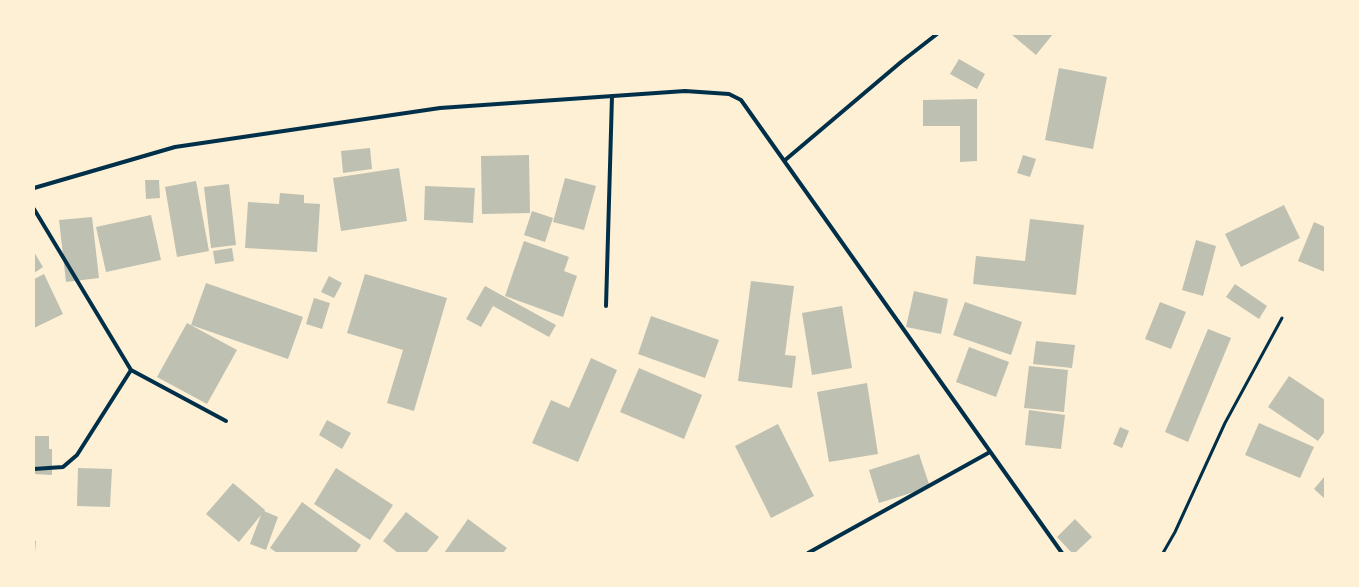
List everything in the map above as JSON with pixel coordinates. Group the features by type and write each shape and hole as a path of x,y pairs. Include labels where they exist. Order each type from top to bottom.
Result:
{"street":[{"path":"784,161 901,62 937,34"},
{"path":"34,188 175,147 440,108 685,91 729,94 741,100 1062,553"},
{"path":"606,306 612,96"},
{"path":"34,209 130,370 226,421"},
{"path":"34,469 63,467 77,455 130,370"},
{"path":"808,553 990,452"}],"lane":[{"path":"1163,553 1175,532 1226,423 1282,318"}],"building":[{"path":"1011,34 1053,34 1036,55"},
{"path":"959,59 985,74 977,89 950,74"},
{"path":"1059,68 1107,77 1093,149 1045,140"},
{"path":"977,99 977,161 960,162 960,126 923,126 923,100"},
{"path":"370,148 372,169 343,173 341,151"},
{"path":"529,155 530,213 482,214 481,156"},
{"path":"1023,155 1036,159 1030,177 1017,173"},
{"path":"399,168 407,221 341,231 333,178"},
{"path":"565,178 596,186 584,230 553,222"},
{"path":"145,180 159,180 160,198 146,199"},
{"path":"196,181 209,251 177,257 165,187"},
{"path":"229,184 236,245 211,248 204,187"},
{"path":"425,186 475,188 473,223 424,220"},
{"path":"280,193 304,195 304,203 320,204 317,252 245,248 248,202 279,204"},
{"path":"1284,205 1300,238 1241,267 1225,234"},
{"path":"532,211 553,218 545,242 524,235"},
{"path":"151,215 161,260 106,272 96,227"},
{"path":"92,217 99,278 66,282 59,220"},
{"path":"1030,219 1084,225 1076,295 973,284 976,256 1025,261"},
{"path":"1314,222 1325,227 1325,272 1298,261"},
{"path":"1196,240 1216,246 1203,296 1182,290"},
{"path":"524,241 569,257 564,271 577,276 563,317 505,296"},
{"path":"232,248 234,261 215,264 213,251"},
{"path":"34,252 43,267 34,273"},
{"path":"44,274 63,314 34,328 34,279"},
{"path":"365,274 447,298 414,411 387,403 403,350 347,333"},
{"path":"329,276 342,283 334,298 321,292"},
{"path":"751,281 794,286 785,355 796,356 792,388 738,381"},
{"path":"206,283 303,317 288,359 191,325"},
{"path":"1235,284 1267,306 1259,319 1226,297"},
{"path":"485,286 556,325 549,337 493,306 481,327 466,319"},
{"path":"914,291 948,299 941,334 906,327"},
{"path":"314,298 330,303 322,329 306,324"},
{"path":"965,302 1022,322 1011,355 953,335"},
{"path":"1160,302 1186,312 1171,349 1145,339"},
{"path":"842,306 852,368 812,375 802,313"},
{"path":"651,316 719,340 705,378 638,354"},
{"path":"187,323 237,350 207,404 157,377"},
{"path":"1208,329 1231,338 1188,442 1165,432"},
{"path":"1036,341 1075,345 1072,368 1033,364"},
{"path":"969,347 1009,362 996,397 956,382"},
{"path":"591,358 617,370 578,462 532,443 551,400 569,408"},
{"path":"1029,366 1068,370 1064,412 1024,408"},
{"path":"639,368 702,395 684,439 620,412"},
{"path":"1289,376 1325,400 1325,431 1318,441 1268,407"},
{"path":"867,383 878,454 829,462 817,392"},
{"path":"1029,410 1065,415 1061,449 1025,445"},
{"path":"327,420 351,433 342,449 319,435"},
{"path":"1259,423 1314,447 1300,478 1245,455"},
{"path":"778,424 814,496 771,518 735,446"},
{"path":"1120,427 1129,431 1122,448 1113,444"},
{"path":"34,436 49,436 49,449 52,449 52,475 34,474"},
{"path":"919,454 930,487 879,503 869,470"},
{"path":"78,468 112,469 110,507 77,506"},
{"path":"336,468 393,505 370,540 314,504"},
{"path":"1325,476 1325,499 1314,489"},
{"path":"233,483 265,510 264,511 278,517 266,550 250,544 261,515 239,542 206,514"},
{"path":"302,502 361,545 356,553 277,553 270,548"},
{"path":"406,512 439,537 426,553 398,553 383,541"},
{"path":"468,519 507,548 503,553 444,553"},
{"path":"1075,519 1092,537 1075,553 1072,553 1057,537"},
{"path":"34,540 36,541 35,553 34,553"}]}
